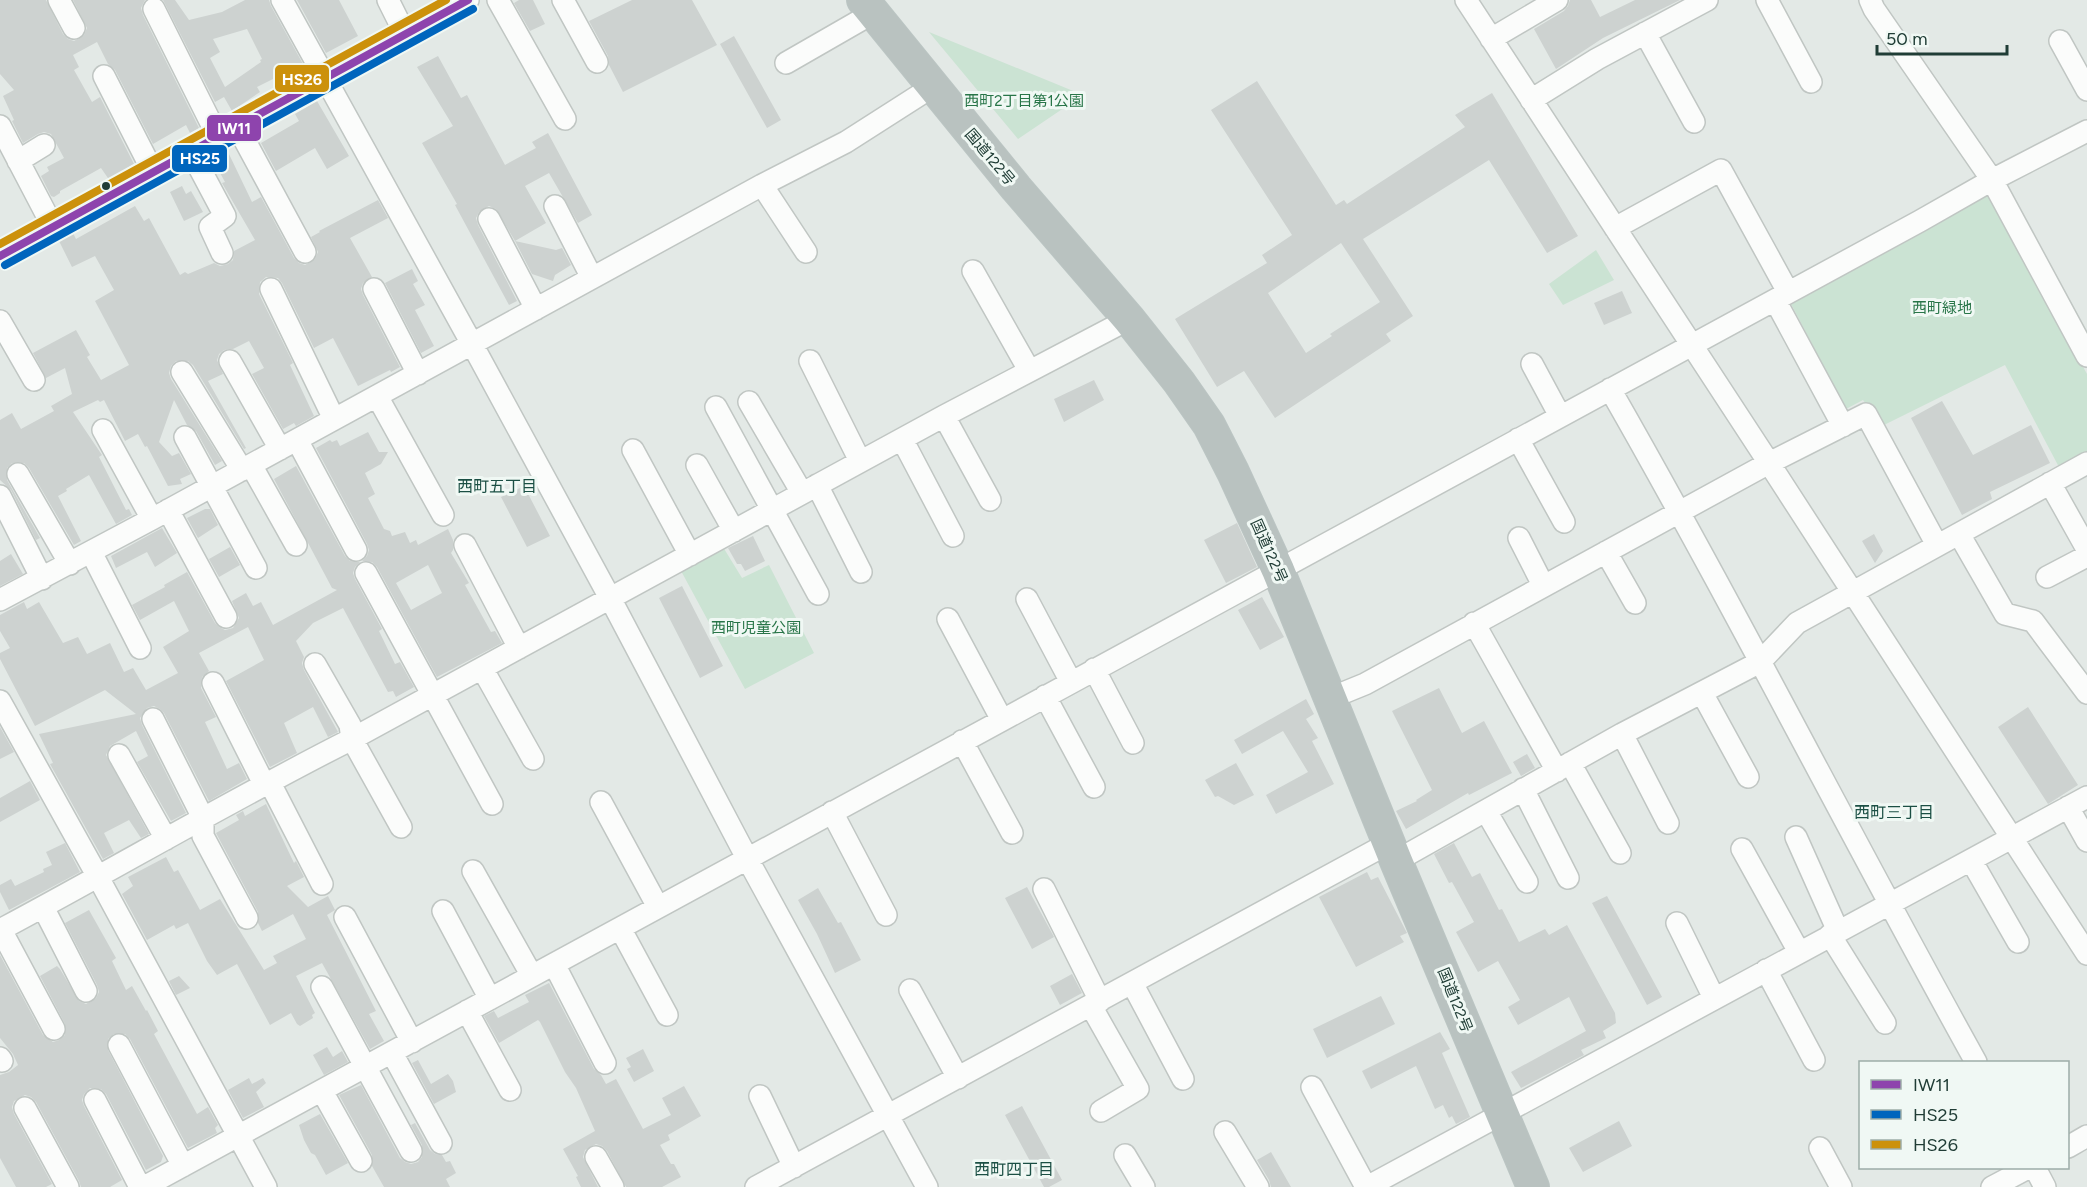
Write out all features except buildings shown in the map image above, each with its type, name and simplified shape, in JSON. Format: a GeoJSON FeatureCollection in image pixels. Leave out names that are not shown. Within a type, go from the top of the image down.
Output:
{"type":"FeatureCollection","features":[{"type":"Feature","properties":{"kind":"highway","name":"国道122号"},"geometry":{"type":"LineString","coordinates":[[868,7],[932,87],[1129,319],[1179,382],[1209,425],[1278,570],[1533,1187]]}},
{"type":"Feature","properties":{"kind":"street"},"geometry":{"type":"LineString","coordinates":[[59,0],[74,28]]}},
{"type":"Feature","properties":{"kind":"street"},"geometry":{"type":"LineString","coordinates":[[282,0],[472,344],[610,598],[747,858],[927,1187]]}},
{"type":"Feature","properties":{"kind":"street"},"geometry":{"type":"LineString","coordinates":[[388,0],[405,34]]}},
{"type":"Feature","properties":{"kind":"street"},"geometry":{"type":"LineString","coordinates":[[498,0],[565,119]]}},
{"type":"Feature","properties":{"kind":"street"},"geometry":{"type":"LineString","coordinates":[[563,0],[597,62]]}},
{"type":"Feature","properties":{"kind":"street"},"geometry":{"type":"LineString","coordinates":[[1466,0],[2087,954]]}},
{"type":"Feature","properties":{"kind":"street"},"geometry":{"type":"LineString","coordinates":[[1491,39],[1557,0]]}},
{"type":"Feature","properties":{"kind":"street"},"geometry":{"type":"LineString","coordinates":[[1531,100],[1596,59],[1707,0]]}},
{"type":"Feature","properties":{"kind":"street"},"geometry":{"type":"LineString","coordinates":[[1767,0],[1810,82]]}},
{"type":"Feature","properties":{"kind":"street"},"geometry":{"type":"LineString","coordinates":[[1870,0],[1992,180],[2087,356]]}},
{"type":"Feature","properties":{"kind":"street"},"geometry":{"type":"LineString","coordinates":[[0,256],[405,34],[455,3]]}},
{"type":"Feature","properties":{"kind":"street"},"geometry":{"type":"LineString","coordinates":[[786,63],[868,7]]}},
{"type":"Feature","properties":{"kind":"street"},"geometry":{"type":"LineString","coordinates":[[154,9],[218,137]]}},
{"type":"Feature","properties":{"kind":"street"},"geometry":{"type":"LineString","coordinates":[[1645,33],[1694,122]]}},
{"type":"Feature","properties":{"kind":"street"},"geometry":{"type":"LineString","coordinates":[[2060,41],[2087,90]]}},
{"type":"Feature","properties":{"kind":"street"},"geometry":{"type":"LineString","coordinates":[[104,76],[153,172]]}},
{"type":"Feature","properties":{"kind":"street"},"geometry":{"type":"LineString","coordinates":[[0,600],[70,564],[762,185],[846,142],[932,87]]}},
{"type":"Feature","properties":{"kind":"street"},"geometry":{"type":"LineString","coordinates":[[0,126],[53,227]]}},
{"type":"Feature","properties":{"kind":"street"},"geometry":{"type":"LineString","coordinates":[[237,126],[305,252]]}},
{"type":"Feature","properties":{"kind":"street"},"geometry":{"type":"LineString","coordinates":[[95,1100],[149,1186],[1992,180],[2087,131]]}},
{"type":"Feature","properties":{"kind":"street"},"geometry":{"type":"LineString","coordinates":[[18,161],[44,145]]}},
{"type":"Feature","properties":{"kind":"street"},"geometry":{"type":"LineString","coordinates":[[191,152],[225,216],[210,227],[222,253]]}},
{"type":"Feature","properties":{"kind":"street"},"geometry":{"type":"LineString","coordinates":[[1615,228],[1721,170],[1843,426]]}},
{"type":"Feature","properties":{"kind":"street"},"geometry":{"type":"LineString","coordinates":[[762,185],[806,252]]}},
{"type":"Feature","properties":{"kind":"street"},"geometry":{"type":"LineString","coordinates":[[555,206],[592,278]]}},
{"type":"Feature","properties":{"kind":"street"},"geometry":{"type":"LineString","coordinates":[[489,219],[536,309]]}},
{"type":"Feature","properties":{"kind":"street"},"geometry":{"type":"LineString","coordinates":[[972,271],[1029,370]]}},
{"type":"Feature","properties":{"kind":"street"},"geometry":{"type":"LineString","coordinates":[[271,289],[334,419]]}},
{"type":"Feature","properties":{"kind":"street"},"geometry":{"type":"LineString","coordinates":[[374,289],[418,374]]}},
{"type":"Feature","properties":{"kind":"street"},"geometry":{"type":"LineString","coordinates":[[54,1029],[0,930],[267,782],[352,739],[1029,370],[1129,319]]}},
{"type":"Feature","properties":{"kind":"street"},"geometry":{"type":"LineString","coordinates":[[0,321],[34,380]]}},
{"type":"Feature","properties":{"kind":"street"},"geometry":{"type":"LineString","coordinates":[[230,361],[356,550]]}},
{"type":"Feature","properties":{"kind":"street"},"geometry":{"type":"LineString","coordinates":[[810,361],[861,461]]}},
{"type":"Feature","properties":{"kind":"street"},"geometry":{"type":"LineString","coordinates":[[1532,364],[1560,416]]}},
{"type":"Feature","properties":{"kind":"street"},"geometry":{"type":"LineString","coordinates":[[182,372],[247,467],[296,545]]}},
{"type":"Feature","properties":{"kind":"street"},"geometry":{"type":"LineString","coordinates":[[1611,389],[1681,512],[1888,904],[1975,1061]]}},
{"type":"Feature","properties":{"kind":"street"},"geometry":{"type":"LineString","coordinates":[[377,396],[443,515]]}},
{"type":"Feature","properties":{"kind":"street"},"geometry":{"type":"LineString","coordinates":[[749,402],[809,489],[861,572]]}},
{"type":"Feature","properties":{"kind":"street"},"geometry":{"type":"LineString","coordinates":[[716,407],[818,594]]}},
{"type":"Feature","properties":{"kind":"street"},"geometry":{"type":"LineString","coordinates":[[1330,696],[1365,684],[1769,463],[1866,414],[1938,545]]}},
{"type":"Feature","properties":{"kind":"street"},"geometry":{"type":"LineString","coordinates":[[944,416],[990,500]]}},
{"type":"Feature","properties":{"kind":"street"},"geometry":{"type":"LineString","coordinates":[[103,430],[226,617]]}},
{"type":"Feature","properties":{"kind":"street"},"geometry":{"type":"LineString","coordinates":[[185,437],[256,568]]}},
{"type":"Feature","properties":{"kind":"street"},"geometry":{"type":"LineString","coordinates":[[902,439],[953,536]]}},
{"type":"Feature","properties":{"kind":"street"},"geometry":{"type":"LineString","coordinates":[[1518,439],[1564,522]]}},
{"type":"Feature","properties":{"kind":"street"},"geometry":{"type":"LineString","coordinates":[[633,450],[690,555]]}},
{"type":"Feature","properties":{"kind":"street"},"geometry":{"type":"LineString","coordinates":[[756,1187],[1132,983],[1393,852],[1486,811],[1622,734],[1760,662],[1797,622],[2087,463]]}},
{"type":"Feature","properties":{"kind":"street"},"geometry":{"type":"LineString","coordinates":[[697,465],[734,531]]}},
{"type":"Feature","properties":{"kind":"street"},"geometry":{"type":"LineString","coordinates":[[18,474],[70,564]]}},
{"type":"Feature","properties":{"kind":"street"},"geometry":{"type":"LineString","coordinates":[[2050,483],[2087,549]]}},
{"type":"Feature","properties":{"kind":"street"},"geometry":{"type":"LineString","coordinates":[[0,496],[42,579]]}},
{"type":"Feature","properties":{"kind":"street"},"geometry":{"type":"LineString","coordinates":[[1959,534],[2005,614],[2033,621],[2087,693]]}},
{"type":"Feature","properties":{"kind":"street"},"geometry":{"type":"LineString","coordinates":[[1518,538],[1543,585]]}},
{"type":"Feature","properties":{"kind":"street"},"geometry":{"type":"LineString","coordinates":[[465,545],[519,648]]}},
{"type":"Feature","properties":{"kind":"street"},"geometry":{"type":"LineString","coordinates":[[91,552],[140,648]]}},
{"type":"Feature","properties":{"kind":"street"},"geometry":{"type":"LineString","coordinates":[[1606,552],[1635,603]]}},
{"type":"Feature","properties":{"kind":"street"},"geometry":{"type":"LineString","coordinates":[[2047,577],[2087,556]]}},
{"type":"Feature","properties":{"kind":"street"},"geometry":{"type":"LineString","coordinates":[[366,573],[492,804]]}},
{"type":"Feature","properties":{"kind":"street"},"geometry":{"type":"LineString","coordinates":[[1027,599],[1071,682]]}},
{"type":"Feature","properties":{"kind":"street"},"geometry":{"type":"LineString","coordinates":[[948,619],[1002,720]]}},
{"type":"Feature","properties":{"kind":"street"},"geometry":{"type":"LineString","coordinates":[[1474,623],[1620,853]]}},
{"type":"Feature","properties":{"kind":"street"},"geometry":{"type":"LineString","coordinates":[[315,664],[350,725],[352,739],[402,827]]}},
{"type":"Feature","properties":{"kind":"street"},"geometry":{"type":"LineString","coordinates":[[482,668],[533,759]]}},
{"type":"Feature","properties":{"kind":"street"},"geometry":{"type":"LineString","coordinates":[[1094,669],[1132,743]]}},
{"type":"Feature","properties":{"kind":"street"},"geometry":{"type":"LineString","coordinates":[[213,683],[322,884]]}},
{"type":"Feature","properties":{"kind":"street"},"geometry":{"type":"LineString","coordinates":[[1702,693],[1748,777]]}},
{"type":"Feature","properties":{"kind":"street"},"geometry":{"type":"LineString","coordinates":[[1046,696],[1094,787]]}},
{"type":"Feature","properties":{"kind":"street"},"geometry":{"type":"LineString","coordinates":[[0,701],[6,727],[98,877],[266,1187]]}},
{"type":"Feature","properties":{"kind":"street"},"geometry":{"type":"LineString","coordinates":[[153,719],[203,818],[203,836],[247,918]]}},
{"type":"Feature","properties":{"kind":"street"},"geometry":{"type":"LineString","coordinates":[[1622,734],[1668,823]]}},
{"type":"Feature","properties":{"kind":"street"},"geometry":{"type":"LineString","coordinates":[[962,741],[1012,833]]}},
{"type":"Feature","properties":{"kind":"street"},"geometry":{"type":"LineString","coordinates":[[119,755],[166,839]]}},
{"type":"Feature","properties":{"kind":"street"},"geometry":{"type":"LineString","coordinates":[[1523,789],[1568,878]]}},
{"type":"Feature","properties":{"kind":"street"},"geometry":{"type":"LineString","coordinates":[[1312,1087],[1367,1187],[2087,797]]}},
{"type":"Feature","properties":{"kind":"street"},"geometry":{"type":"LineString","coordinates":[[601,802],[658,907]]}},
{"type":"Feature","properties":{"kind":"street"},"geometry":{"type":"LineString","coordinates":[[2068,807],[2087,841]]}},
{"type":"Feature","properties":{"kind":"street"},"geometry":{"type":"LineString","coordinates":[[1486,811],[1527,882]]}},
{"type":"Feature","properties":{"kind":"street"},"geometry":{"type":"LineString","coordinates":[[832,812],[886,915]]}},
{"type":"Feature","properties":{"kind":"street"},"geometry":{"type":"LineString","coordinates":[[1796,837],[1834,933],[1885,1023]]}},
{"type":"Feature","properties":{"kind":"street"},"geometry":{"type":"LineString","coordinates":[[1742,849],[1799,952]]}},
{"type":"Feature","properties":{"kind":"street"},"geometry":{"type":"LineString","coordinates":[[1971,860],[2018,942]]}},
{"type":"Feature","properties":{"kind":"street"},"geometry":{"type":"LineString","coordinates":[[473,871],[532,976]]}},
{"type":"Feature","properties":{"kind":"street"},"geometry":{"type":"LineString","coordinates":[[1044,889],[1095,1003],[1138,1089],[1101,1111]]}},
{"type":"Feature","properties":{"kind":"street"},"geometry":{"type":"LineString","coordinates":[[43,907],[87,991]]}},
{"type":"Feature","properties":{"kind":"street"},"geometry":{"type":"LineString","coordinates":[[443,911],[490,999]]}},
{"type":"Feature","properties":{"kind":"street"},"geometry":{"type":"LineString","coordinates":[[345,917],[412,1042]]}},
{"type":"Feature","properties":{"kind":"street"},"geometry":{"type":"LineString","coordinates":[[1677,923],[1714,998]]}},
{"type":"Feature","properties":{"kind":"street"},"geometry":{"type":"LineString","coordinates":[[620,928],[667,1015]]}},
{"type":"Feature","properties":{"kind":"street"},"geometry":{"type":"LineString","coordinates":[[554,964],[605,1063]]}},
{"type":"Feature","properties":{"kind":"street"},"geometry":{"type":"LineString","coordinates":[[1766,970],[1814,1060]]}},
{"type":"Feature","properties":{"kind":"street"},"geometry":{"type":"LineString","coordinates":[[1132,983],[1183,1079]]}},
{"type":"Feature","properties":{"kind":"street"},"geometry":{"type":"LineString","coordinates":[[322,987],[411,1151]]}},
{"type":"Feature","properties":{"kind":"street"},"geometry":{"type":"LineString","coordinates":[[910,990],[958,1078]]}},
{"type":"Feature","properties":{"kind":"street"},"geometry":{"type":"LineString","coordinates":[[467,1011],[510,1090]]}},
{"type":"Feature","properties":{"kind":"street"},"geometry":{"type":"LineString","coordinates":[[119,1046],[183,1166]]}},
{"type":"Feature","properties":{"kind":"street"},"geometry":{"type":"LineString","coordinates":[[392,1053],[441,1143]]}},
{"type":"Feature","properties":{"kind":"street"},"geometry":{"type":"LineString","coordinates":[[322,1091],[361,1161]]}},
{"type":"Feature","properties":{"kind":"street"},"geometry":{"type":"LineString","coordinates":[[760,1096],[794,1167]]}},
{"type":"Feature","properties":{"kind":"street"},"geometry":{"type":"LineString","coordinates":[[25,1108],[68,1187]]}},
{"type":"Feature","properties":{"kind":"street"},"geometry":{"type":"LineString","coordinates":[[1225,1132],[1258,1187]]}},
{"type":"Feature","properties":{"kind":"street"},"geometry":{"type":"LineString","coordinates":[[2069,1146],[2087,1136]]}},
{"type":"Feature","properties":{"kind":"street"},"geometry":{"type":"LineString","coordinates":[[1820,1148],[1840,1187]]}},
{"type":"Feature","properties":{"kind":"street"},"geometry":{"type":"LineString","coordinates":[[1125,1155],[1144,1187]]}},
{"type":"Feature","properties":{"kind":"street"},"geometry":{"type":"LineString","coordinates":[[596,1157],[613,1187]]}},
{"type":"Feature","properties":{"kind":"street"},"geometry":{"type":"LineString","coordinates":[[1992,1187],[2024,1169]]}},
{"type":"Feature","properties":{"kind":"street"},"geometry":{"type":"LineString","coordinates":[[2036,1169],[2045,1187]]}},
{"type":"Feature","properties":{"kind":"green space","name":"西町2丁目第1公園"},"geometry":{"type":"Polygon","coordinates":[[[929,32],[1083,95],[1018,139],[929,32]]]}},
{"type":"Feature","properties":{"kind":"green space","name":"西町緑地"},"geometry":{"type":"Polygon","coordinates":[[[1989,194],[2087,374],[2087,453],[2060,469],[2005,365],[1882,426],[1863,400],[1846,409],[1789,300],[1989,194]]]}},
{"type":"Feature","properties":{"kind":"green space"},"geometry":{"type":"Polygon","coordinates":[[[1596,250],[1614,280],[1563,305],[1549,284],[1596,250]]]}},
{"type":"Feature","properties":{"kind":"green space","name":"西町児童公園"},"geometry":{"type":"Polygon","coordinates":[[[723,547],[742,578],[769,565],[814,653],[745,689],[680,569],[723,547]]]}},
{"type":"Feature","properties":{"kind":"transit line","name":"HS26"},"geometry":{"type":"LineString","coordinates":[[0,244],[446,0]]}},
{"type":"Feature","properties":{"kind":"transit line","name":"IW11"},"geometry":{"type":"LineString","coordinates":[[0,256],[468,0]]}},
{"type":"Feature","properties":{"kind":"transit line","name":"HS25"},"geometry":{"type":"LineString","coordinates":[[5,265],[473,9]]}},
{"type":"Feature","properties":{"kind":"district","name":"西町五丁目"},"geometry":{"type":"Point","coordinates":[497,486]}},
{"type":"Feature","properties":{"kind":"district","name":"西町三丁目"},"geometry":{"type":"Point","coordinates":[1894,812]}},
{"type":"Feature","properties":{"kind":"district","name":"西町四丁目"},"geometry":{"type":"Point","coordinates":[1014,1169]}}]}
